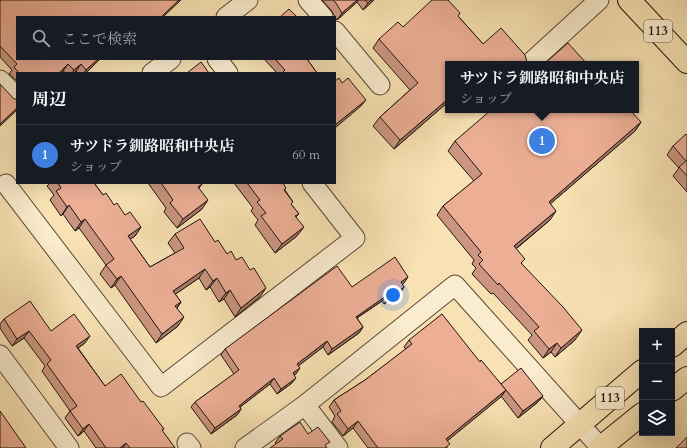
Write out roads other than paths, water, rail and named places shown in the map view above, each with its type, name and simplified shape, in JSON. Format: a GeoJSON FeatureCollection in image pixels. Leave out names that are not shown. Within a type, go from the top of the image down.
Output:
{"type":"FeatureCollection","features":[{"type":"Feature","properties":{"kind":"main road","name":"113"},"geometry":{"type":"LineString","coordinates":[[629,0],[687,62]]}},
{"type":"Feature","properties":{"kind":"main road"},"geometry":{"type":"LineString","coordinates":[[675,343],[687,333]]}},
{"type":"Feature","properties":{"kind":"main road","name":"113"},"geometry":{"type":"LineString","coordinates":[[552,448],[639,374]]}},
{"type":"Feature","properties":{"kind":"main road"},"geometry":{"type":"LineString","coordinates":[[675,388],[687,378]]}},
{"type":"Feature","properties":{"kind":"main road","name":"113"},"geometry":{"type":"LineString","coordinates":[[601,448],[639,416]]}},
{"type":"Feature","properties":{"kind":"street"},"geometry":{"type":"LineString","coordinates":[[227,16],[248,0]]}},
{"type":"Feature","properties":{"kind":"street"},"geometry":{"type":"LineString","coordinates":[[308,0],[322,16]]}},
{"type":"Feature","properties":{"kind":"street"},"geometry":{"type":"LineString","coordinates":[[532,61],[599,0]]}},
{"type":"Feature","properties":{"kind":"street"},"geometry":{"type":"LineString","coordinates":[[336,32],[380,85]]}},
{"type":"Feature","properties":{"kind":"street"},"geometry":{"type":"LineString","coordinates":[[153,72],[170,60]]}},
{"type":"Feature","properties":{"kind":"street"},"geometry":{"type":"LineString","coordinates":[[218,60],[227,72]]}},
{"type":"Feature","properties":{"kind":"street"},"geometry":{"type":"LineString","coordinates":[[0,80],[16,96]]}},
{"type":"Feature","properties":{"kind":"street"},"geometry":{"type":"LineString","coordinates":[[8,182],[161,387],[355,238],[313,184]]}},
{"type":"Feature","properties":{"kind":"street"},"geometry":{"type":"LineString","coordinates":[[245,448],[305,405],[455,285],[601,448]]}},
{"type":"Feature","properties":{"kind":"street"},"geometry":{"type":"LineString","coordinates":[[0,355],[69,448]]}},
{"type":"Feature","properties":{"kind":"street"},"geometry":{"type":"LineString","coordinates":[[305,405],[338,448]]}},
{"type":"Feature","properties":{"kind":"place","name":"サツドラ釧路昭和中央店"},"geometry":{"type":"Point","coordinates":[542,141]}}]}
